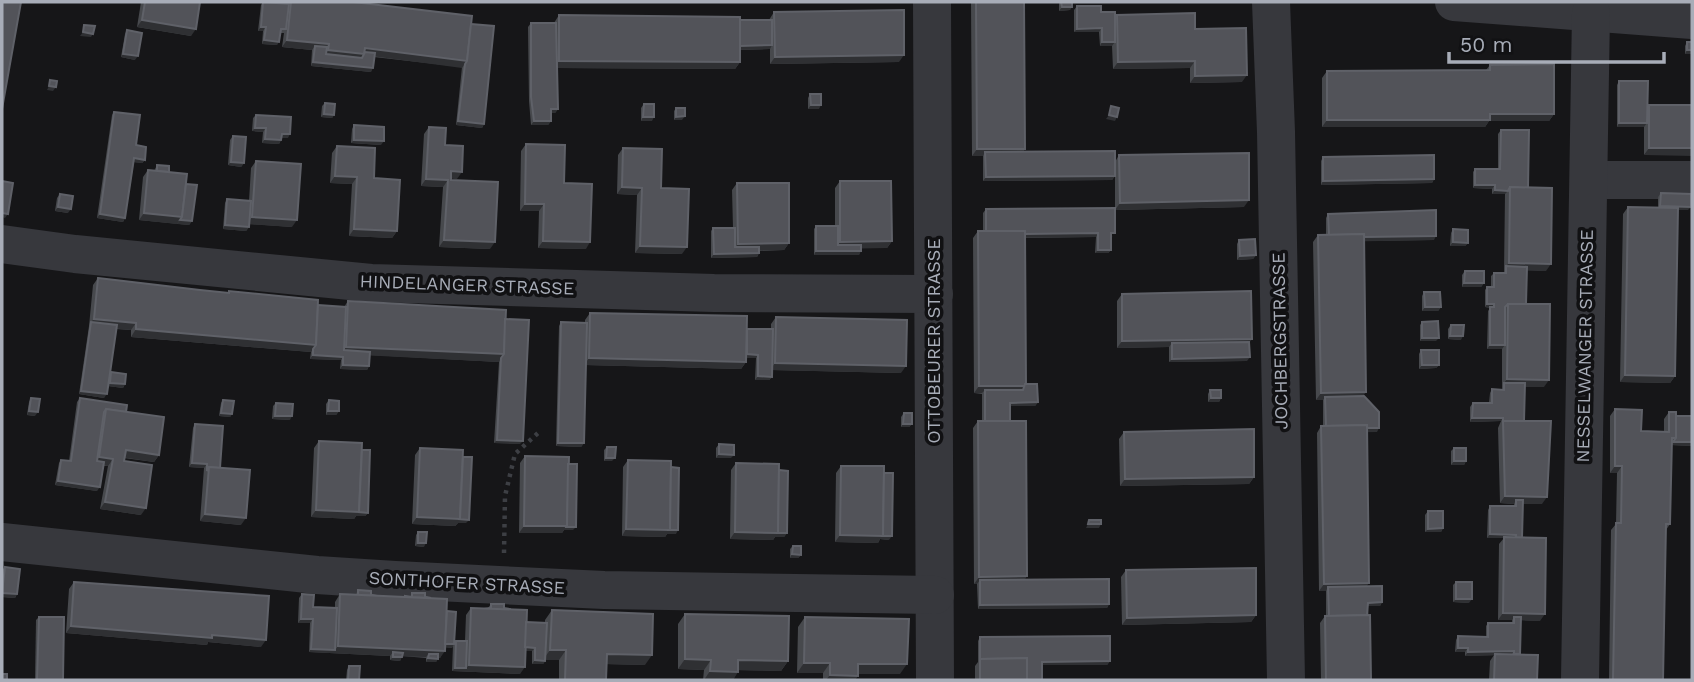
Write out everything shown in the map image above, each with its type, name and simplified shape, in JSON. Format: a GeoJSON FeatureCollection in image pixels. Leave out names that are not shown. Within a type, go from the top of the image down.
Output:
{"type":"FeatureCollection","features":[{"type":"Feature","properties":{"kind":"street","name":"OTTOBEURER STRASSE"},"geometry":{"type":"LineString","coordinates":[[932,2],[935,680]]}},
{"type":"Feature","properties":{"kind":"street","name":"JOCHBERGSTRASSE"},"geometry":{"type":"LineString","coordinates":[[1271,2],[1276,132],[1286,680]]}},
{"type":"Feature","properties":{"kind":"street"},"geometry":{"type":"LineString","coordinates":[[1454,2],[1692,20]]}},
{"type":"Feature","properties":{"kind":"street","name":"NESSELWANGER STRASSE"},"geometry":{"type":"LineString","coordinates":[[1580,680],[1591,13]]}},
{"type":"Feature","properties":{"kind":"street"},"geometry":{"type":"LineString","coordinates":[[1589,180],[1692,180]]}},
{"type":"Feature","properties":{"kind":"street","name":"HINDELANGER STRASSE"},"geometry":{"type":"LineString","coordinates":[[2,244],[75,254],[371,282],[714,293],[934,294]]}},
{"type":"Feature","properties":{"kind":"street","name":"SONTHOFER STRASSE"},"geometry":{"type":"LineString","coordinates":[[2,542],[317,575],[502,586],[935,595]]}},
{"type":"Feature","properties":{"kind":"path"},"geometry":{"type":"LineString","coordinates":[[502,586],[505,496],[515,454],[538,433]]}},
{"type":"Feature","properties":{"kind":"building"},"geometry":{"type":"Polygon","coordinates":[[[2,2],[21,2],[2,109],[2,2]]]}},
{"type":"Feature","properties":{"kind":"building"},"geometry":{"type":"Polygon","coordinates":[[[145,2],[200,2],[196,29],[142,20],[145,2]]]}},
{"type":"Feature","properties":{"kind":"building"},"geometry":{"type":"Polygon","coordinates":[[[263,2],[289,4],[286,29],[281,29],[279,42],[264,40],[266,27],[261,27],[263,2]]]}},
{"type":"Feature","properties":{"kind":"building"},"geometry":{"type":"Polygon","coordinates":[[[291,2],[353,2],[472,16],[467,61],[365,48],[364,54],[328,50],[329,44],[287,40],[291,2]]]}},
{"type":"Feature","properties":{"kind":"building"},"geometry":{"type":"Polygon","coordinates":[[[976,2],[1024,2],[1025,149],[977,149],[976,2]]]}},
{"type":"Feature","properties":{"kind":"building"},"geometry":{"type":"Polygon","coordinates":[[[1061,2],[1072,2],[1072,7],[1062,7],[1061,2]]]}},
{"type":"Feature","properties":{"kind":"building"},"geometry":{"type":"Polygon","coordinates":[[[1077,6],[1101,6],[1101,12],[1115,12],[1115,42],[1102,42],[1102,28],[1077,29],[1077,6]]]}},
{"type":"Feature","properties":{"kind":"building"},"geometry":{"type":"Polygon","coordinates":[[[904,10],[904,55],[775,57],[774,12],[904,10]]]}},
{"type":"Feature","properties":{"kind":"building"},"geometry":{"type":"Polygon","coordinates":[[[1195,13],[1195,29],[1246,28],[1247,75],[1195,76],[1195,61],[1118,62],[1117,15],[1195,13]]]}},
{"type":"Feature","properties":{"kind":"building"},"geometry":{"type":"Polygon","coordinates":[[[559,15],[740,17],[740,62],[559,61],[559,15]]]}},
{"type":"Feature","properties":{"kind":"building"},"geometry":{"type":"Polygon","coordinates":[[[740,20],[772,20],[772,45],[740,46],[740,20]]]}},
{"type":"Feature","properties":{"kind":"building"},"geometry":{"type":"Polygon","coordinates":[[[531,23],[556,23],[558,109],[551,109],[551,121],[534,121],[531,97],[531,23]]]}},
{"type":"Feature","properties":{"kind":"building"},"geometry":{"type":"Polygon","coordinates":[[[471,24],[494,26],[484,124],[458,121],[471,24]]]}},
{"type":"Feature","properties":{"kind":"building"},"geometry":{"type":"Polygon","coordinates":[[[84,25],[95,26],[93,34],[83,32],[84,25]]]}},
{"type":"Feature","properties":{"kind":"building"},"geometry":{"type":"Polygon","coordinates":[[[127,30],[142,33],[138,56],[123,54],[127,30]]]}},
{"type":"Feature","properties":{"kind":"building"},"geometry":{"type":"Polygon","coordinates":[[[1687,42],[1692,42],[1692,50],[1687,50],[1687,42]]]}},
{"type":"Feature","properties":{"kind":"building"},"geometry":{"type":"Polygon","coordinates":[[[315,46],[327,47],[326,54],[362,58],[365,52],[375,53],[373,68],[313,62],[315,46]]]}},
{"type":"Feature","properties":{"kind":"building"},"geometry":{"type":"Polygon","coordinates":[[[1554,64],[1554,114],[1490,114],[1490,120],[1327,120],[1327,71],[1490,70],[1490,65],[1554,64]]]}},
{"type":"Feature","properties":{"kind":"building"},"geometry":{"type":"Polygon","coordinates":[[[50,80],[57,81],[56,87],[49,86],[50,80]]]}},
{"type":"Feature","properties":{"kind":"building"},"geometry":{"type":"Polygon","coordinates":[[[1619,81],[1648,81],[1647,123],[1619,123],[1619,81]]]}},
{"type":"Feature","properties":{"kind":"building"},"geometry":{"type":"Polygon","coordinates":[[[810,94],[821,94],[821,105],[811,105],[810,94]]]}},
{"type":"Feature","properties":{"kind":"building"},"geometry":{"type":"Polygon","coordinates":[[[325,103],[335,104],[334,115],[324,114],[325,103]]]}},
{"type":"Feature","properties":{"kind":"building"},"geometry":{"type":"Polygon","coordinates":[[[644,104],[654,104],[654,117],[643,117],[644,104]]]}},
{"type":"Feature","properties":{"kind":"building"},"geometry":{"type":"Polygon","coordinates":[[[1649,105],[1692,105],[1692,148],[1649,148],[1649,105]]]}},
{"type":"Feature","properties":{"kind":"building"},"geometry":{"type":"Polygon","coordinates":[[[1111,106],[1119,108],[1117,117],[1109,115],[1111,106]]]}},
{"type":"Feature","properties":{"kind":"building"},"geometry":{"type":"Polygon","coordinates":[[[676,108],[685,108],[685,116],[676,117],[676,108]]]}},
{"type":"Feature","properties":{"kind":"building"},"geometry":{"type":"Polygon","coordinates":[[[114,112],[140,115],[136,145],[146,147],[145,160],[134,158],[125,218],[100,214],[114,112]]]}},
{"type":"Feature","properties":{"kind":"building"},"geometry":{"type":"Polygon","coordinates":[[[256,115],[291,117],[290,134],[282,134],[281,140],[265,139],[266,128],[255,128],[256,115]]]}},
{"type":"Feature","properties":{"kind":"building"},"geometry":{"type":"Polygon","coordinates":[[[354,125],[384,127],[384,141],[354,140],[354,125]]]}},
{"type":"Feature","properties":{"kind":"building"},"geometry":{"type":"Polygon","coordinates":[[[429,127],[446,128],[445,145],[463,146],[462,172],[451,171],[451,180],[498,182],[495,242],[444,240],[448,180],[426,179],[429,127]]]}},
{"type":"Feature","properties":{"kind":"building"},"geometry":{"type":"Polygon","coordinates":[[[1501,130],[1529,130],[1528,188],[1510,187],[1508,191],[1495,190],[1495,185],[1475,185],[1475,169],[1500,169],[1501,130]]]}},
{"type":"Feature","properties":{"kind":"building"},"geometry":{"type":"Polygon","coordinates":[[[233,136],[246,137],[244,163],[231,162],[233,136]]]}},
{"type":"Feature","properties":{"kind":"building"},"geometry":{"type":"Polygon","coordinates":[[[526,144],[565,145],[564,183],[592,184],[590,242],[543,241],[544,204],[525,204],[526,144]]]}},
{"type":"Feature","properties":{"kind":"building"},"geometry":{"type":"Polygon","coordinates":[[[337,146],[375,148],[374,178],[400,180],[397,231],[354,229],[357,177],[335,176],[337,146]]]}},
{"type":"Feature","properties":{"kind":"building"},"geometry":{"type":"Polygon","coordinates":[[[623,148],[662,149],[661,188],[689,189],[687,247],[640,246],[642,188],[622,187],[623,148]]]}},
{"type":"Feature","properties":{"kind":"building"},"geometry":{"type":"Polygon","coordinates":[[[1115,151],[1115,176],[986,177],[985,152],[1115,151]]]}},
{"type":"Feature","properties":{"kind":"building"},"geometry":{"type":"Polygon","coordinates":[[[1249,153],[1249,200],[1120,203],[1119,155],[1249,153]]]}},
{"type":"Feature","properties":{"kind":"building"},"geometry":{"type":"Polygon","coordinates":[[[1434,155],[1434,179],[1323,181],[1323,157],[1434,155]]]}},
{"type":"Feature","properties":{"kind":"building"},"geometry":{"type":"Polygon","coordinates":[[[256,161],[301,164],[297,220],[252,217],[256,161]]]}},
{"type":"Feature","properties":{"kind":"building"},"geometry":{"type":"Polygon","coordinates":[[[157,165],[169,166],[169,172],[157,171],[157,165]]]}},
{"type":"Feature","properties":{"kind":"building"},"geometry":{"type":"Polygon","coordinates":[[[148,170],[187,174],[182,217],[144,213],[148,170]]]}},
{"type":"Feature","properties":{"kind":"building"},"geometry":{"type":"Polygon","coordinates":[[[2,181],[13,183],[8,214],[2,213],[2,181]]]}},
{"type":"Feature","properties":{"kind":"building"},"geometry":{"type":"Polygon","coordinates":[[[840,181],[891,181],[892,241],[840,242],[840,181]]]}},
{"type":"Feature","properties":{"kind":"building"},"geometry":{"type":"Polygon","coordinates":[[[737,183],[789,183],[789,243],[738,244],[737,183]]]}},
{"type":"Feature","properties":{"kind":"building"},"geometry":{"type":"Polygon","coordinates":[[[186,184],[197,185],[192,221],[180,220],[186,184]]]}},
{"type":"Feature","properties":{"kind":"building"},"geometry":{"type":"Polygon","coordinates":[[[1510,187],[1552,188],[1551,264],[1509,263],[1510,187]]]}},
{"type":"Feature","properties":{"kind":"building"},"geometry":{"type":"Polygon","coordinates":[[[1661,193],[1691,194],[1691,207],[1660,206],[1661,193]]]}},
{"type":"Feature","properties":{"kind":"building"},"geometry":{"type":"Polygon","coordinates":[[[60,194],[73,196],[71,209],[58,207],[60,194]]]}},
{"type":"Feature","properties":{"kind":"building"},"geometry":{"type":"Polygon","coordinates":[[[227,199],[251,201],[249,227],[225,225],[227,199]]]}},
{"type":"Feature","properties":{"kind":"building"},"geometry":{"type":"Polygon","coordinates":[[[1628,207],[1678,208],[1675,376],[1625,375],[1628,207]]]}},
{"type":"Feature","properties":{"kind":"building"},"geometry":{"type":"Polygon","coordinates":[[[1115,208],[1115,233],[1111,233],[1111,250],[1098,250],[1098,233],[1025,234],[1025,231],[986,231],[986,209],[1115,208]]]}},
{"type":"Feature","properties":{"kind":"building"},"geometry":{"type":"Polygon","coordinates":[[[1436,210],[1436,236],[1329,235],[1328,214],[1436,210]]]}},
{"type":"Feature","properties":{"kind":"building"},"geometry":{"type":"Polygon","coordinates":[[[816,226],[838,226],[838,245],[861,245],[861,251],[816,251],[816,226]]]}},
{"type":"Feature","properties":{"kind":"building"},"geometry":{"type":"Polygon","coordinates":[[[713,228],[735,228],[735,247],[759,247],[759,253],[714,254],[713,228]]]}},
{"type":"Feature","properties":{"kind":"building"},"geometry":{"type":"Polygon","coordinates":[[[1453,229],[1468,230],[1468,243],[1453,242],[1453,229]]]}},
{"type":"Feature","properties":{"kind":"building"},"geometry":{"type":"Polygon","coordinates":[[[978,231],[1025,231],[1026,386],[979,386],[978,231]]]}},
{"type":"Feature","properties":{"kind":"building"},"geometry":{"type":"Polygon","coordinates":[[[1364,234],[1366,392],[1321,393],[1318,235],[1364,234]]]}},
{"type":"Feature","properties":{"kind":"building"},"geometry":{"type":"Polygon","coordinates":[[[1255,239],[1256,255],[1240,256],[1239,240],[1255,239]]]}},
{"type":"Feature","properties":{"kind":"building"},"geometry":{"type":"Polygon","coordinates":[[[1506,266],[1527,267],[1526,304],[1508,304],[1505,307],[1505,345],[1490,345],[1490,307],[1494,307],[1494,304],[1487,304],[1487,287],[1494,287],[1494,273],[1506,273],[1506,266]]]}},
{"type":"Feature","properties":{"kind":"building"},"geometry":{"type":"Polygon","coordinates":[[[1465,271],[1484,271],[1484,283],[1464,283],[1465,271]]]}},
{"type":"Feature","properties":{"kind":"building"},"geometry":{"type":"Polygon","coordinates":[[[98,278],[318,300],[316,345],[136,329],[136,323],[94,319],[98,278]]]}},
{"type":"Feature","properties":{"kind":"building"},"geometry":{"type":"Polygon","coordinates":[[[1251,291],[1252,339],[1122,341],[1122,294],[1251,291]]]}},
{"type":"Feature","properties":{"kind":"building"},"geometry":{"type":"Polygon","coordinates":[[[1424,292],[1440,292],[1441,307],[1425,307],[1424,292]]]}},
{"type":"Feature","properties":{"kind":"building"},"geometry":{"type":"Polygon","coordinates":[[[348,301],[506,310],[504,354],[346,347],[348,301]]]}},
{"type":"Feature","properties":{"kind":"building"},"geometry":{"type":"Polygon","coordinates":[[[1508,304],[1550,304],[1549,380],[1507,379],[1508,304]]]}},
{"type":"Feature","properties":{"kind":"building"},"geometry":{"type":"Polygon","coordinates":[[[318,305],[346,307],[344,350],[370,352],[369,366],[343,365],[343,357],[313,355],[318,305]]]}},
{"type":"Feature","properties":{"kind":"building"},"geometry":{"type":"Polygon","coordinates":[[[590,313],[747,316],[746,362],[589,358],[590,313]]]}},
{"type":"Feature","properties":{"kind":"building"},"geometry":{"type":"Polygon","coordinates":[[[776,317],[907,320],[906,366],[775,363],[776,317]]]}},
{"type":"Feature","properties":{"kind":"building"},"geometry":{"type":"Polygon","coordinates":[[[505,319],[529,320],[523,441],[497,440],[505,319]]]}},
{"type":"Feature","properties":{"kind":"building"},"geometry":{"type":"Polygon","coordinates":[[[1438,321],[1439,338],[1422,338],[1422,322],[1438,321]]]}},
{"type":"Feature","properties":{"kind":"building"},"geometry":{"type":"Polygon","coordinates":[[[91,322],[117,325],[107,394],[81,391],[91,322]]]}},
{"type":"Feature","properties":{"kind":"building"},"geometry":{"type":"Polygon","coordinates":[[[561,322],[587,323],[584,443],[558,443],[561,322]]]}},
{"type":"Feature","properties":{"kind":"building"},"geometry":{"type":"Polygon","coordinates":[[[1451,325],[1464,325],[1463,336],[1450,336],[1451,325]]]}},
{"type":"Feature","properties":{"kind":"building"},"geometry":{"type":"Polygon","coordinates":[[[747,329],[773,329],[772,377],[758,376],[758,355],[747,354],[747,329]]]}},
{"type":"Feature","properties":{"kind":"building"},"geometry":{"type":"Polygon","coordinates":[[[1249,342],[1250,357],[1172,359],[1172,343],[1249,342]]]}},
{"type":"Feature","properties":{"kind":"building"},"geometry":{"type":"Polygon","coordinates":[[[1421,350],[1439,350],[1439,365],[1422,365],[1421,350]]]}},
{"type":"Feature","properties":{"kind":"building"},"geometry":{"type":"Polygon","coordinates":[[[111,372],[126,374],[125,384],[110,383],[111,372]]]}},
{"type":"Feature","properties":{"kind":"building"},"geometry":{"type":"Polygon","coordinates":[[[1504,383],[1525,383],[1524,421],[1472,418],[1473,403],[1492,403],[1492,389],[1504,390],[1504,383]]]}},
{"type":"Feature","properties":{"kind":"building"},"geometry":{"type":"Polygon","coordinates":[[[1025,384],[1037,384],[1038,402],[1010,403],[1010,421],[985,421],[985,390],[1023,390],[1025,384]]]}},
{"type":"Feature","properties":{"kind":"building"},"geometry":{"type":"Polygon","coordinates":[[[1210,390],[1221,390],[1221,398],[1211,398],[1210,390]]]}},
{"type":"Feature","properties":{"kind":"building"},"geometry":{"type":"Polygon","coordinates":[[[1364,396],[1379,412],[1379,428],[1367,428],[1367,425],[1326,426],[1325,397],[1364,396]]]}},
{"type":"Feature","properties":{"kind":"building"},"geometry":{"type":"Polygon","coordinates":[[[31,398],[40,399],[38,412],[29,411],[31,398]]]}},
{"type":"Feature","properties":{"kind":"building"},"geometry":{"type":"Polygon","coordinates":[[[80,398],[127,405],[126,412],[106,409],[104,412],[97,461],[104,462],[100,487],[58,481],[61,460],[71,461],[80,398]]]}},
{"type":"Feature","properties":{"kind":"building"},"geometry":{"type":"Polygon","coordinates":[[[223,400],[234,401],[232,414],[221,413],[223,400]]]}},
{"type":"Feature","properties":{"kind":"building"},"geometry":{"type":"Polygon","coordinates":[[[329,400],[339,401],[339,411],[328,411],[329,400]]]}},
{"type":"Feature","properties":{"kind":"building"},"geometry":{"type":"Polygon","coordinates":[[[276,403],[293,404],[292,416],[275,416],[276,403]]]}},
{"type":"Feature","properties":{"kind":"building"},"geometry":{"type":"Polygon","coordinates":[[[106,409],[164,417],[159,455],[126,450],[124,461],[152,465],[146,508],[105,502],[113,459],[99,457],[106,409]]]}},
{"type":"Feature","properties":{"kind":"building"},"geometry":{"type":"Polygon","coordinates":[[[1615,409],[1642,410],[1641,431],[1669,432],[1669,412],[1676,412],[1676,438],[1672,438],[1670,524],[1666,524],[1663,680],[1613,680],[1616,523],[1621,523],[1622,466],[1615,466],[1615,409]]]}},
{"type":"Feature","properties":{"kind":"building"},"geometry":{"type":"Polygon","coordinates":[[[904,413],[912,413],[912,424],[903,424],[904,413]]]}},
{"type":"Feature","properties":{"kind":"building"},"geometry":{"type":"Polygon","coordinates":[[[1676,416],[1692,416],[1692,442],[1673,442],[1676,438],[1676,416]]]}},
{"type":"Feature","properties":{"kind":"building"},"geometry":{"type":"Polygon","coordinates":[[[978,421],[1026,421],[1027,576],[979,577],[978,421]]]}},
{"type":"Feature","properties":{"kind":"building"},"geometry":{"type":"Polygon","coordinates":[[[1503,421],[1551,421],[1547,497],[1505,496],[1503,421]]]}},
{"type":"Feature","properties":{"kind":"building"},"geometry":{"type":"Polygon","coordinates":[[[195,424],[223,426],[220,468],[209,467],[207,471],[207,464],[192,463],[195,424]]]}},
{"type":"Feature","properties":{"kind":"building"},"geometry":{"type":"Polygon","coordinates":[[[1367,425],[1369,583],[1324,584],[1321,426],[1367,425]]]}},
{"type":"Feature","properties":{"kind":"building"},"geometry":{"type":"Polygon","coordinates":[[[1254,429],[1254,477],[1125,479],[1124,432],[1254,429]]]}},
{"type":"Feature","properties":{"kind":"building"},"geometry":{"type":"Polygon","coordinates":[[[319,441],[362,443],[359,512],[316,510],[319,441]]]}},
{"type":"Feature","properties":{"kind":"building"},"geometry":{"type":"Polygon","coordinates":[[[719,444],[734,445],[734,455],[719,454],[719,444]]]}},
{"type":"Feature","properties":{"kind":"building"},"geometry":{"type":"Polygon","coordinates":[[[607,447],[616,447],[615,458],[606,458],[607,447]]]}},
{"type":"Feature","properties":{"kind":"building"},"geometry":{"type":"Polygon","coordinates":[[[420,448],[463,450],[460,519],[417,517],[420,448]]]}},
{"type":"Feature","properties":{"kind":"building"},"geometry":{"type":"Polygon","coordinates":[[[1454,448],[1466,448],[1466,461],[1454,461],[1454,448]]]}},
{"type":"Feature","properties":{"kind":"building"},"geometry":{"type":"Polygon","coordinates":[[[362,450],[370,450],[368,513],[359,512],[362,450]]]}},
{"type":"Feature","properties":{"kind":"building"},"geometry":{"type":"Polygon","coordinates":[[[525,456],[569,457],[567,526],[524,526],[525,456]]]}},
{"type":"Feature","properties":{"kind":"building"},"geometry":{"type":"Polygon","coordinates":[[[463,457],[472,457],[469,520],[458,519],[463,457]]]}},
{"type":"Feature","properties":{"kind":"building"},"geometry":{"type":"Polygon","coordinates":[[[628,460],[671,461],[670,530],[626,529],[628,460]]]}},
{"type":"Feature","properties":{"kind":"building"},"geometry":{"type":"Polygon","coordinates":[[[736,463],[779,464],[778,533],[735,532],[736,463]]]}},
{"type":"Feature","properties":{"kind":"building"},"geometry":{"type":"Polygon","coordinates":[[[568,464],[577,464],[576,527],[565,527],[568,464]]]}},
{"type":"Feature","properties":{"kind":"building"},"geometry":{"type":"Polygon","coordinates":[[[841,466],[884,466],[883,536],[840,535],[841,466]]]}},
{"type":"Feature","properties":{"kind":"building"},"geometry":{"type":"Polygon","coordinates":[[[209,467],[250,470],[246,518],[205,514],[209,467]]]}},
{"type":"Feature","properties":{"kind":"building"},"geometry":{"type":"Polygon","coordinates":[[[671,467],[679,468],[678,530],[670,530],[671,467]]]}},
{"type":"Feature","properties":{"kind":"building"},"geometry":{"type":"Polygon","coordinates":[[[779,470],[788,471],[787,533],[778,533],[779,470]]]}},
{"type":"Feature","properties":{"kind":"building"},"geometry":{"type":"Polygon","coordinates":[[[884,473],[893,473],[892,536],[883,536],[884,473]]]}},
{"type":"Feature","properties":{"kind":"building"},"geometry":{"type":"Polygon","coordinates":[[[1516,500],[1523,500],[1522,538],[1516,538],[1516,535],[1490,534],[1490,506],[1516,506],[1516,500]]]}},
{"type":"Feature","properties":{"kind":"building"},"geometry":{"type":"Polygon","coordinates":[[[1428,511],[1443,511],[1443,528],[1428,529],[1428,511]]]}},
{"type":"Feature","properties":{"kind":"building"},"geometry":{"type":"Polygon","coordinates":[[[1089,520],[1101,520],[1101,524],[1088,524],[1089,520]]]}},
{"type":"Feature","properties":{"kind":"building"},"geometry":{"type":"Polygon","coordinates":[[[418,532],[427,532],[426,543],[418,543],[418,532]]]}},
{"type":"Feature","properties":{"kind":"building"},"geometry":{"type":"Polygon","coordinates":[[[1504,537],[1546,538],[1545,614],[1503,613],[1504,537]]]}},
{"type":"Feature","properties":{"kind":"building"},"geometry":{"type":"Polygon","coordinates":[[[793,546],[801,546],[801,555],[792,554],[793,546]]]}},
{"type":"Feature","properties":{"kind":"building"},"geometry":{"type":"Polygon","coordinates":[[[5,567],[20,569],[17,594],[2,593],[5,567]]]}},
{"type":"Feature","properties":{"kind":"building"},"geometry":{"type":"Polygon","coordinates":[[[1256,568],[1256,615],[1127,618],[1126,570],[1256,568]]]}},
{"type":"Feature","properties":{"kind":"building"},"geometry":{"type":"Polygon","coordinates":[[[1109,579],[1109,604],[980,605],[980,580],[1109,579]]]}},
{"type":"Feature","properties":{"kind":"building"},"geometry":{"type":"Polygon","coordinates":[[[74,582],[269,596],[266,640],[71,626],[74,582]]]}},
{"type":"Feature","properties":{"kind":"building"},"geometry":{"type":"Polygon","coordinates":[[[1456,582],[1472,582],[1472,599],[1456,599],[1456,582]]]}},
{"type":"Feature","properties":{"kind":"building"},"geometry":{"type":"Polygon","coordinates":[[[1382,586],[1382,602],[1368,603],[1367,615],[1329,616],[1328,587],[1382,586]]]}},
{"type":"Feature","properties":{"kind":"building"},"geometry":{"type":"Polygon","coordinates":[[[358,590],[371,591],[371,595],[377,596],[352,595],[358,595],[358,590]]]}},
{"type":"Feature","properties":{"kind":"building"},"geometry":{"type":"Polygon","coordinates":[[[412,593],[425,593],[425,597],[431,598],[405,597],[412,597],[412,593]]]}},
{"type":"Feature","properties":{"kind":"building"},"geometry":{"type":"Polygon","coordinates":[[[302,594],[314,595],[313,607],[337,608],[335,650],[311,649],[313,619],[301,619],[302,594]]]}},
{"type":"Feature","properties":{"kind":"building"},"geometry":{"type":"Polygon","coordinates":[[[340,594],[447,599],[445,651],[338,646],[340,594]]]}},
{"type":"Feature","properties":{"kind":"building"},"geometry":{"type":"Polygon","coordinates":[[[491,604],[504,604],[504,608],[510,610],[484,609],[491,608],[491,604]]]}},
{"type":"Feature","properties":{"kind":"building"},"geometry":{"type":"Polygon","coordinates":[[[471,608],[527,610],[525,667],[469,665],[471,608]]]}},
{"type":"Feature","properties":{"kind":"building"},"geometry":{"type":"Polygon","coordinates":[[[552,610],[653,614],[652,655],[607,654],[606,680],[565,680],[566,650],[550,650],[552,610]]]}},
{"type":"Feature","properties":{"kind":"building"},"geometry":{"type":"Polygon","coordinates":[[[447,611],[456,612],[454,644],[445,644],[447,611]]]}},
{"type":"Feature","properties":{"kind":"building"},"geometry":{"type":"Polygon","coordinates":[[[685,614],[789,616],[788,661],[738,660],[738,672],[710,671],[711,660],[685,659],[685,614]]]}},
{"type":"Feature","properties":{"kind":"building"},"geometry":{"type":"Polygon","coordinates":[[[1370,615],[1371,680],[1326,680],[1325,616],[1370,615]]]}},
{"type":"Feature","properties":{"kind":"building"},"geometry":{"type":"Polygon","coordinates":[[[39,617],[64,617],[63,680],[37,680],[39,617]]]}},
{"type":"Feature","properties":{"kind":"building"},"geometry":{"type":"Polygon","coordinates":[[[805,617],[909,619],[907,664],[858,664],[858,676],[830,675],[830,663],[804,663],[805,617]]]}},
{"type":"Feature","properties":{"kind":"building"},"geometry":{"type":"Polygon","coordinates":[[[1514,617],[1521,617],[1520,654],[1514,654],[1514,651],[1468,652],[1468,648],[1458,648],[1458,636],[1488,637],[1488,623],[1514,623],[1514,617]]]}},
{"type":"Feature","properties":{"kind":"building"},"geometry":{"type":"Polygon","coordinates":[[[526,622],[547,623],[545,661],[535,660],[535,648],[525,647],[526,622]]]}},
{"type":"Feature","properties":{"kind":"building"},"geometry":{"type":"Polygon","coordinates":[[[1110,636],[1110,661],[1042,662],[1042,680],[1027,680],[1027,658],[980,659],[980,637],[1110,636]]]}},
{"type":"Feature","properties":{"kind":"building"},"geometry":{"type":"Polygon","coordinates":[[[456,641],[467,641],[466,668],[455,668],[456,641]]]}},
{"type":"Feature","properties":{"kind":"building"},"geometry":{"type":"Polygon","coordinates":[[[393,652],[403,653],[402,657],[393,657],[393,652]]]}},
{"type":"Feature","properties":{"kind":"building"},"geometry":{"type":"Polygon","coordinates":[[[429,654],[438,654],[438,659],[428,658],[429,654]]]}},
{"type":"Feature","properties":{"kind":"building"},"geometry":{"type":"Polygon","coordinates":[[[1495,654],[1538,655],[1537,680],[1494,680],[1495,654]]]}},
{"type":"Feature","properties":{"kind":"building"},"geometry":{"type":"Polygon","coordinates":[[[1027,658],[1027,680],[980,680],[980,659],[1027,658]]]}},
{"type":"Feature","properties":{"kind":"building"},"geometry":{"type":"Polygon","coordinates":[[[349,666],[360,666],[359,680],[348,680],[349,666]]]}}]}
